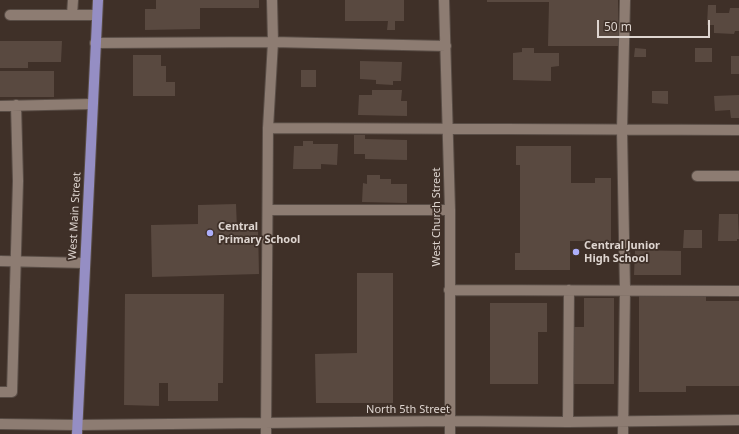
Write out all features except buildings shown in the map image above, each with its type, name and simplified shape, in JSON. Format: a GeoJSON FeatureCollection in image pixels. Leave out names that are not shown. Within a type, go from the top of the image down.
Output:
{"type":"FeatureCollection","features":[{"type":"Feature","properties":{"kind":"main road","name":"West Main Street"},"geometry":{"type":"LineString","coordinates":[[77,430],[98,0]]}},
{"type":"Feature","properties":{"kind":"street"},"geometry":{"type":"LineString","coordinates":[[72,15],[73,0]]}},
{"type":"Feature","properties":{"kind":"street"},"geometry":{"type":"LineString","coordinates":[[266,434],[268,128],[273,42],[272,0]]}},
{"type":"Feature","properties":{"kind":"street","name":"West Church Street"},"geometry":{"type":"LineString","coordinates":[[444,0],[450,210],[450,434]]}},
{"type":"Feature","properties":{"kind":"street"},"geometry":{"type":"LineString","coordinates":[[623,434],[625,290],[622,130],[625,0]]}},
{"type":"Feature","properties":{"kind":"street"},"geometry":{"type":"LineString","coordinates":[[10,15],[97,15]]}},
{"type":"Feature","properties":{"kind":"street"},"geometry":{"type":"LineString","coordinates":[[95,43],[273,42],[446,46]]}},
{"type":"Feature","properties":{"kind":"street"},"geometry":{"type":"LineString","coordinates":[[0,106],[92,104]]}},
{"type":"Feature","properties":{"kind":"street"},"geometry":{"type":"LineString","coordinates":[[0,392],[12,392],[18,181],[16,106]]}},
{"type":"Feature","properties":{"kind":"street"},"geometry":{"type":"LineString","coordinates":[[268,128],[448,130],[739,130]]}},
{"type":"Feature","properties":{"kind":"street"},"geometry":{"type":"LineString","coordinates":[[697,176],[739,176]]}},
{"type":"Feature","properties":{"kind":"street"},"geometry":{"type":"LineString","coordinates":[[268,210],[450,210]]}},
{"type":"Feature","properties":{"kind":"street"},"geometry":{"type":"LineString","coordinates":[[0,261],[85,263]]}},
{"type":"Feature","properties":{"kind":"street"},"geometry":{"type":"LineString","coordinates":[[449,290],[739,291]]}},
{"type":"Feature","properties":{"kind":"street"},"geometry":{"type":"LineString","coordinates":[[568,422],[569,290]]}},
{"type":"Feature","properties":{"kind":"street","name":"North 5th Street"},"geometry":{"type":"LineString","coordinates":[[0,424],[77,430],[266,423],[739,420]]}},
{"type":"Feature","properties":{"kind":"place","name":"Central Primary School"},"geometry":{"type":"Point","coordinates":[210,233]}},
{"type":"Feature","properties":{"kind":"place","name":"Central Junior High School"},"geometry":{"type":"Point","coordinates":[576,252]}}]}
